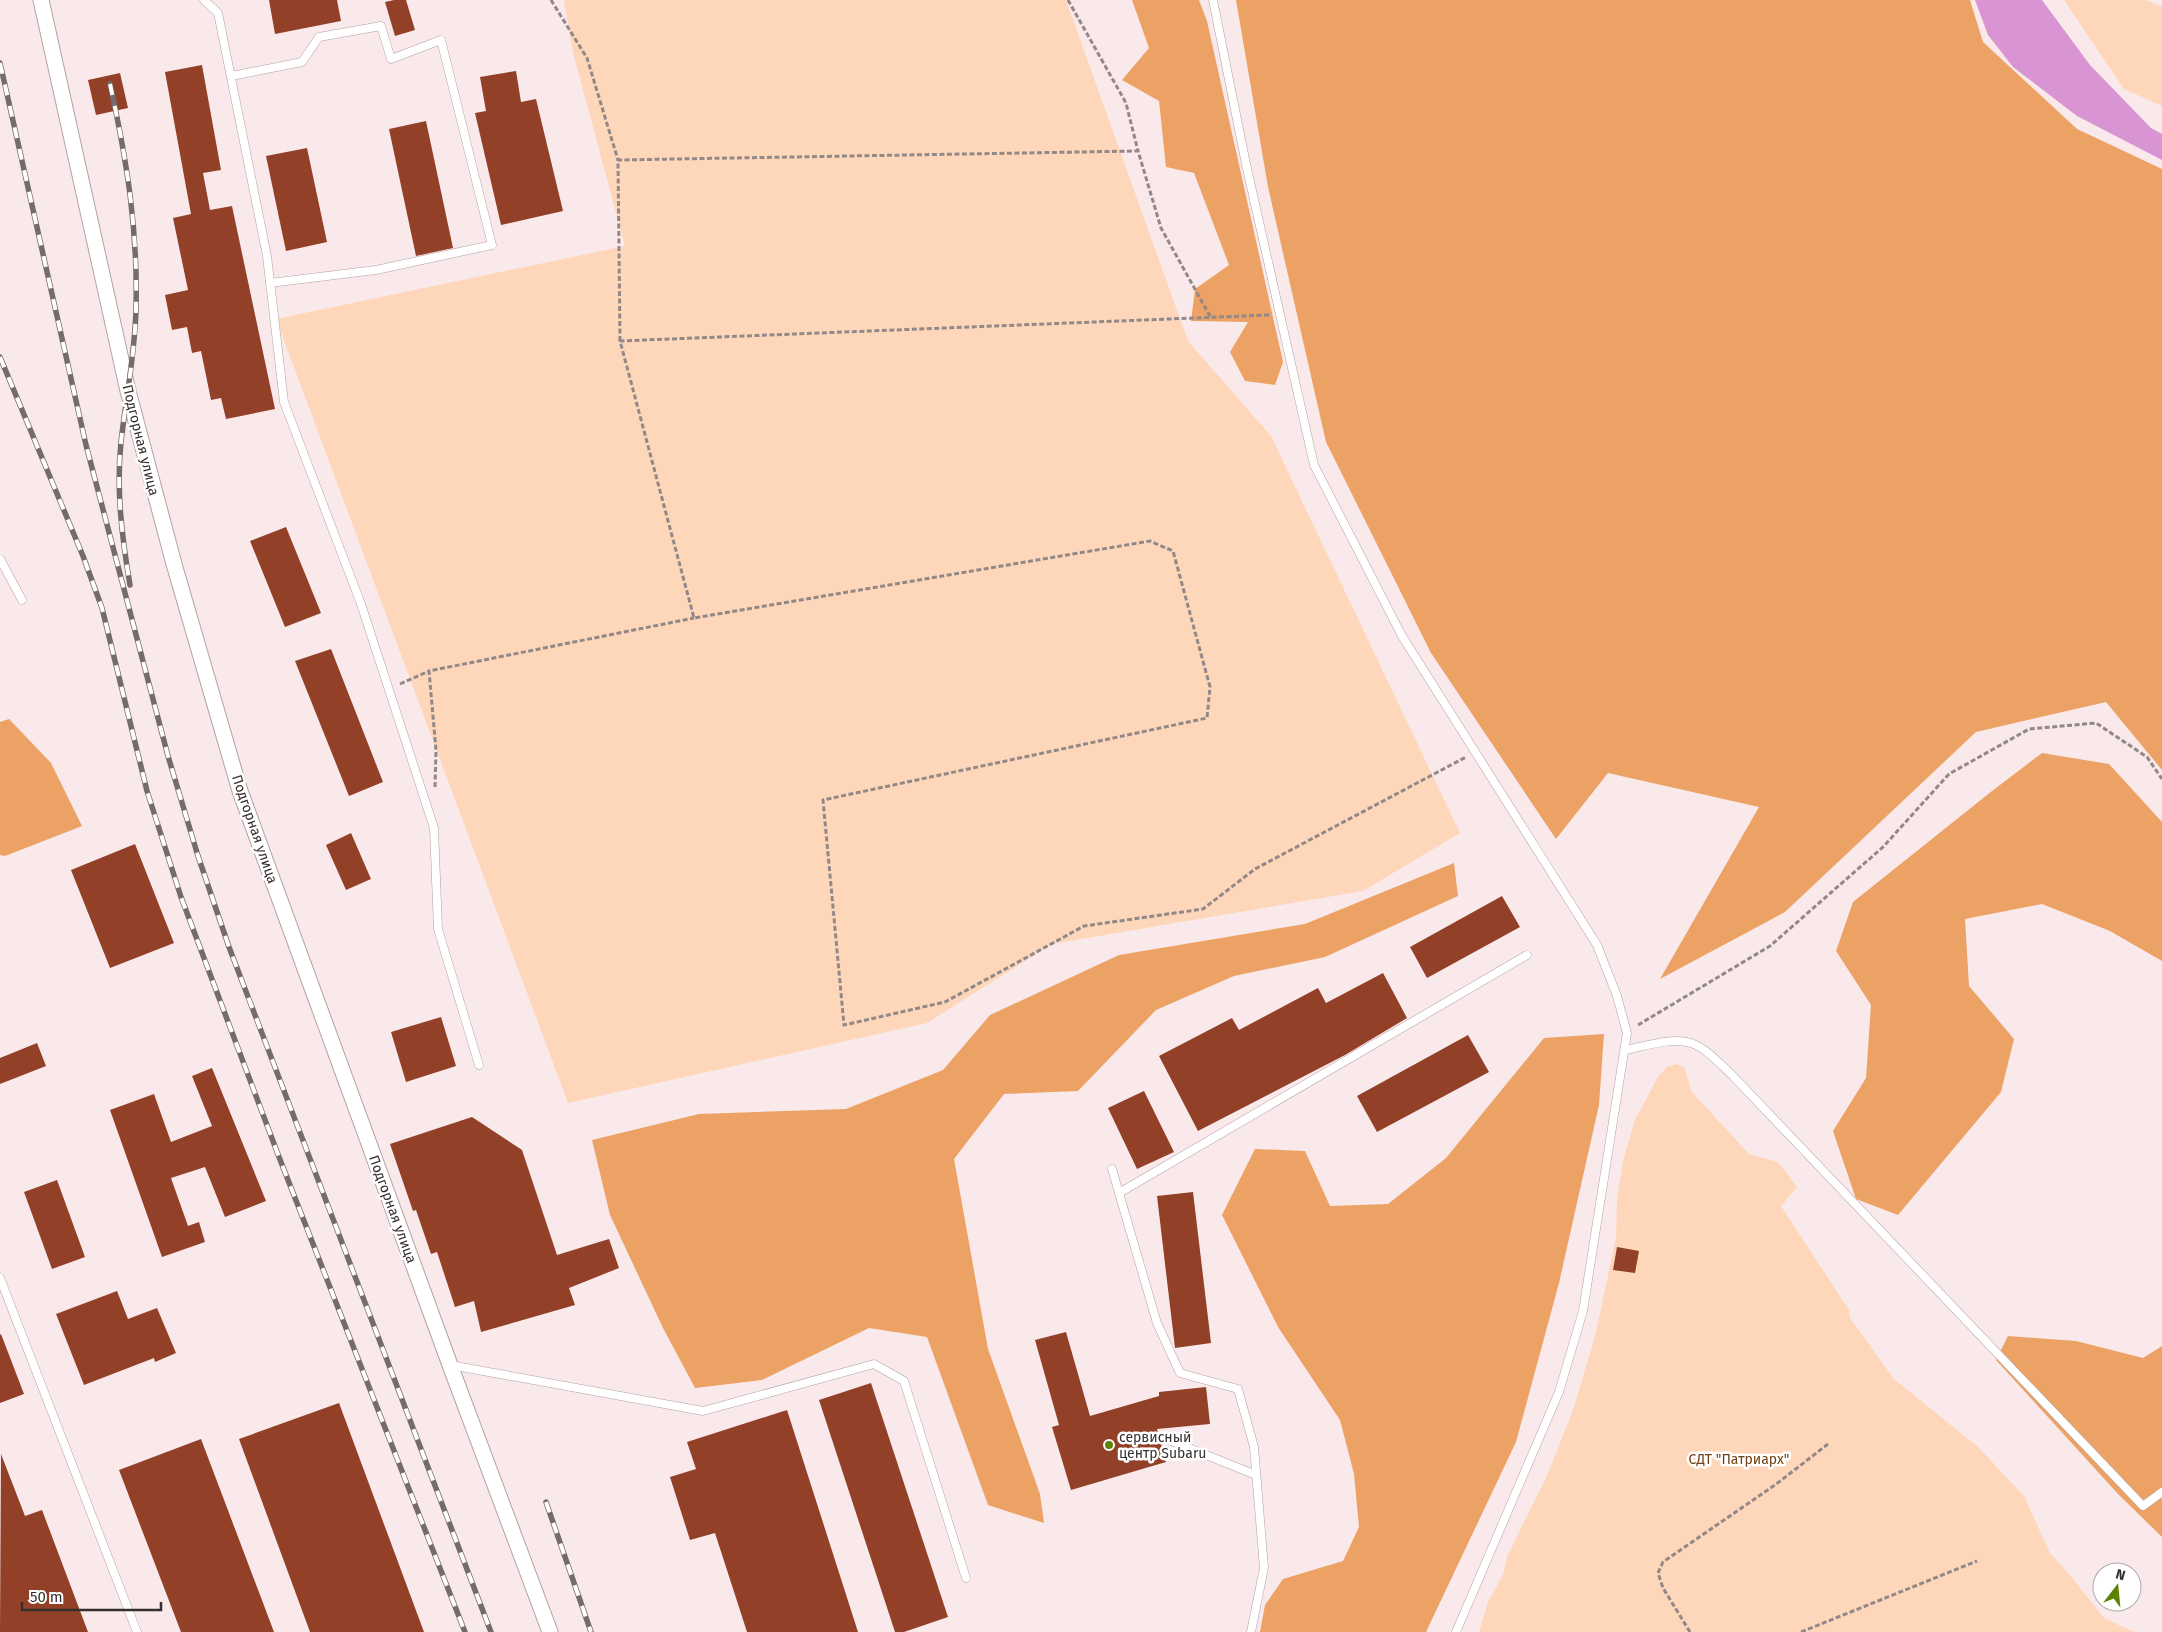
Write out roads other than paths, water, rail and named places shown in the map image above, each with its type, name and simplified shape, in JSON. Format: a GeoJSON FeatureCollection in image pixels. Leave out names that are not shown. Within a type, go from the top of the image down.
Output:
{"type":"FeatureCollection","features":[{"type":"Feature","properties":{"kind":"street","name":"Подгорная улица"},"geometry":{"type":"LineString","coordinates":[[41,0],[128,391],[174,564],[240,791],[550,1632]]}},
{"type":"Feature","properties":{"kind":"lane"},"geometry":{"type":"LineString","coordinates":[[204,0],[218,13],[267,256],[284,402],[361,604],[434,828],[438,929],[479,1065]]}},
{"type":"Feature","properties":{"kind":"lane"},"geometry":{"type":"LineString","coordinates":[[1214,0],[1246,164],[1282,315],[1314,464],[1402,636],[1597,945],[1617,996],[1627,1032],[1626,1050],[1613,1119],[1583,1311],[1574,1344],[1559,1392],[1456,1632]]}},
{"type":"Feature","properties":{"kind":"lane"},"geometry":{"type":"LineString","coordinates":[[231,76],[302,62],[319,37],[381,26],[391,59],[441,40],[492,245],[376,270],[270,283]]}},
{"type":"Feature","properties":{"kind":"lane"},"geometry":{"type":"LineString","coordinates":[[0,559],[22,600]]}},
{"type":"Feature","properties":{"kind":"lane"},"geometry":{"type":"LineString","coordinates":[[1120,1193],[1527,955]]}},
{"type":"Feature","properties":{"kind":"lane"},"geometry":{"type":"LineString","coordinates":[[1626,1050],[1676,1041],[1692,1043],[1711,1056],[1731,1074],[2143,1506],[2162,1492]]}},
{"type":"Feature","properties":{"kind":"lane"},"geometry":{"type":"LineString","coordinates":[[1112,1169],[1157,1323],[1180,1373],[1238,1390],[1254,1447],[1264,1568],[1251,1632]]}},
{"type":"Feature","properties":{"kind":"lane"},"geometry":{"type":"LineString","coordinates":[[0,1278],[137,1632]]}},
{"type":"Feature","properties":{"kind":"lane"},"geometry":{"type":"LineString","coordinates":[[450,1365],[703,1411],[874,1364],[904,1380],[966,1578]]}},
{"type":"Feature","properties":{"kind":"lane"},"geometry":{"type":"LineString","coordinates":[[1168,1440],[1256,1475]]}},
{"type":"Feature","properties":{"kind":"railway"},"geometry":{"type":"LineString","coordinates":[[0,63],[86,445],[168,756],[198,856],[229,947],[491,1632]]}},
{"type":"Feature","properties":{"kind":"railway"},"geometry":{"type":"LineString","coordinates":[[110,84],[122,141],[135,251],[135,326],[121,442],[119,478],[122,532],[130,585]]}},
{"type":"Feature","properties":{"kind":"railway"},"geometry":{"type":"LineString","coordinates":[[0,357],[83,556],[102,608],[147,791],[181,897],[279,1157],[465,1632]]}},
{"type":"Feature","properties":{"kind":"railway"},"geometry":{"type":"LineString","coordinates":[[546,1502],[591,1632]]}},
{"type":"Feature","properties":{"kind":"place","name":"сервисный центр Subaru"},"geometry":{"type":"Point","coordinates":[1109,1445]}},
{"type":"Feature","properties":{"kind":"park label","name":"СДТ \"Патриарх\""},"geometry":{"type":"Point","coordinates":[1739,1459]}}]}
